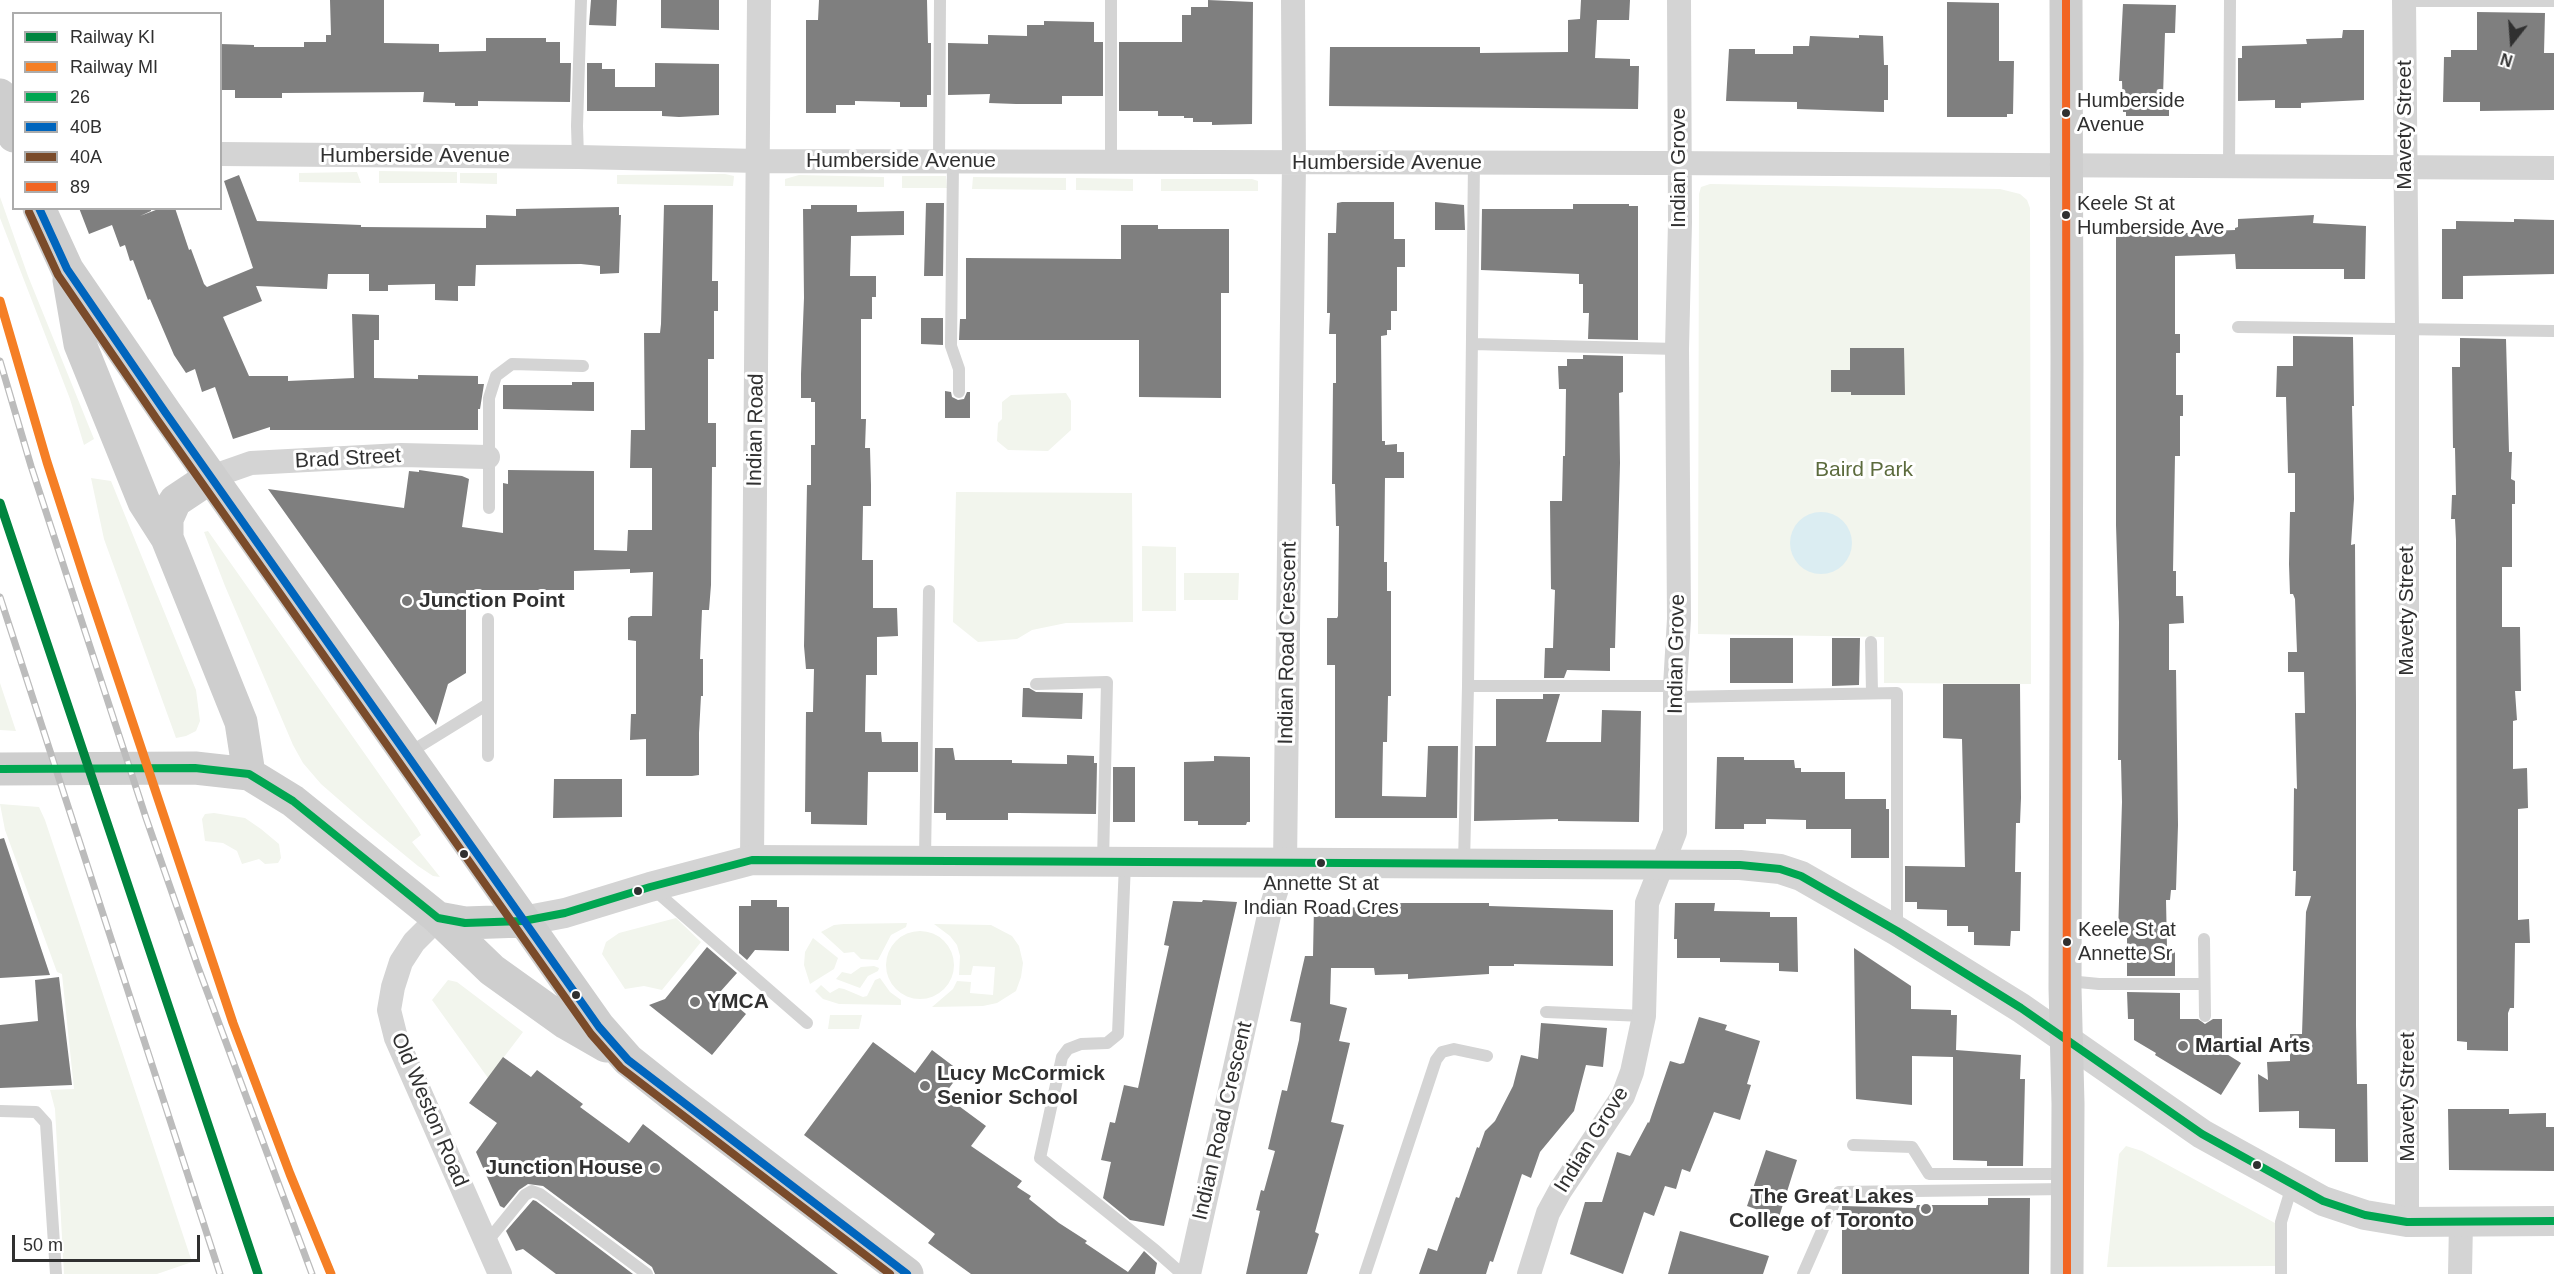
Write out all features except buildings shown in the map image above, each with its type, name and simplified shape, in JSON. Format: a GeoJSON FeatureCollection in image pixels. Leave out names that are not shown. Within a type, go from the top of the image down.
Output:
{"type":"FeatureCollection","features":[{"type":"Feature","properties":{"kind":"main road"},"geometry":{"type":"LineString","coordinates":[[2066,0],[2067,1274]]}},
{"type":"Feature","properties":{"kind":"main road"},"geometry":{"type":"LineString","coordinates":[[0,95],[12,130]]}},
{"type":"Feature","properties":{"kind":"main road"},"geometry":{"type":"LineString","coordinates":[[40,210],[67,269],[523,921],[599,1027],[628,1060]]}},
{"type":"Feature","properties":{"kind":"main road"},"geometry":{"type":"LineString","coordinates":[[67,269],[80,344],[144,502],[167,538],[241,722],[249,774]]}},
{"type":"Feature","properties":{"kind":"main road"},"geometry":{"type":"LineString","coordinates":[[167,538],[167,519],[175,501],[211,477]]}},
{"type":"Feature","properties":{"kind":"main road"},"geometry":{"type":"LineString","coordinates":[[0,770],[195,768],[249,774],[293,801],[438,918],[492,970],[566,1023],[628,1060],[892,1270]]}},
{"type":"Feature","properties":{"kind":"main road"},"geometry":{"type":"LineString","coordinates":[[438,918],[465,923],[523,921]]}},
{"type":"Feature","properties":{"kind":"street","name":"Indian Road"},"geometry":{"type":"LineString","coordinates":[[752,860],[759,0]]}},
{"type":"Feature","properties":{"kind":"street","name":"Indian Road Crescent"},"geometry":{"type":"LineString","coordinates":[[1189,1274],[1270,911],[1285,864],[1294,163],[1293,0]]}},
{"type":"Feature","properties":{"kind":"street","name":"Indian Grove"},"geometry":{"type":"LineString","coordinates":[[1529,1274],[1548,1213],[1623,1096],[1632,1072],[1644,1016],[1647,903],[1675,832],[1675,692],[1679,619],[1677,349],[1680,222],[1678,163],[1680,0]]}},
{"type":"Feature","properties":{"kind":"street","name":"Mavety Street"},"geometry":{"type":"LineString","coordinates":[[2404,1],[2407,328],[2407,1222]]}},
{"type":"Feature","properties":{"kind":"street","name":"Humberside Avenue"},"geometry":{"type":"LineString","coordinates":[[222,154],[759,161],[2554,168]]}},
{"type":"Feature","properties":{"kind":"street","name":"Brad Street"},"geometry":{"type":"LineString","coordinates":[[211,477],[251,463],[401,455],[488,457]]}},
{"type":"Feature","properties":{"kind":"street"},"geometry":{"type":"LineString","coordinates":[[523,921],[565,913],[650,887],[752,860],[1740,865],[1780,869],[1801,876],[1897,931],[2021,1008],[2202,1134],[2292,1186],[2334,1205],[2365,1215],[2407,1222],[2554,1221]]}},
{"type":"Feature","properties":{"kind":"street","name":"Old Weston Road"},"geometry":{"type":"LineString","coordinates":[[438,918],[414,942],[401,962],[389,1010],[396,1038],[500,1274]]}},
{"type":"Feature","properties":{"kind":"street"},"geometry":{"type":"LineString","coordinates":[[2460,1274],[2461,1222]]}},
{"type":"Feature","properties":{"kind":"lane"},"geometry":{"type":"LineString","coordinates":[[579,157],[577,126],[581,0]]}},
{"type":"Feature","properties":{"kind":"lane"},"geometry":{"type":"LineString","coordinates":[[940,0],[951,346],[959,369],[959,392]]}},
{"type":"Feature","properties":{"kind":"lane"},"geometry":{"type":"LineString","coordinates":[[1111,0],[1111,161]]}},
{"type":"Feature","properties":{"kind":"lane"},"geometry":{"type":"LineString","coordinates":[[2229,167],[2230,0]]}},
{"type":"Feature","properties":{"kind":"lane"},"geometry":{"type":"LineString","coordinates":[[2404,1],[2554,1]]}},
{"type":"Feature","properties":{"kind":"lane"},"geometry":{"type":"LineString","coordinates":[[1464,865],[1474,162]]}},
{"type":"Feature","properties":{"kind":"lane"},"geometry":{"type":"LineString","coordinates":[[2238,327],[2554,331]]}},
{"type":"Feature","properties":{"kind":"lane"},"geometry":{"type":"LineString","coordinates":[[1472,344],[1677,349]]}},
{"type":"Feature","properties":{"kind":"lane"},"geometry":{"type":"LineString","coordinates":[[489,508],[489,398],[496,376],[512,364],[583,366]]}},
{"type":"Feature","properties":{"kind":"lane"},"geometry":{"type":"LineString","coordinates":[[926,860],[929,591]]}},
{"type":"Feature","properties":{"kind":"lane"},"geometry":{"type":"LineString","coordinates":[[488,620],[488,756]]}},
{"type":"Feature","properties":{"kind":"lane"},"geometry":{"type":"LineString","coordinates":[[1871,642],[1872,693]]}},
{"type":"Feature","properties":{"kind":"lane"},"geometry":{"type":"LineString","coordinates":[[1036,684],[1107,682],[1118,1034],[1107,1043],[1081,1044],[1068,1049],[1062,1058],[1040,1158],[1182,1274]]}},
{"type":"Feature","properties":{"kind":"lane"},"geometry":{"type":"LineString","coordinates":[[1468,686],[1675,692],[1897,693],[1897,931]]}},
{"type":"Feature","properties":{"kind":"lane"},"geometry":{"type":"LineString","coordinates":[[406,754],[488,704]]}},
{"type":"Feature","properties":{"kind":"lane"},"geometry":{"type":"LineString","coordinates":[[650,887],[807,1023]]}},
{"type":"Feature","properties":{"kind":"lane"},"geometry":{"type":"LineString","coordinates":[[2204,939],[2205,1016]]}},
{"type":"Feature","properties":{"kind":"lane"},"geometry":{"type":"LineString","coordinates":[[2065,981],[2099,984],[2204,984]]}},
{"type":"Feature","properties":{"kind":"lane"},"geometry":{"type":"LineString","coordinates":[[1546,1012],[1644,1016]]}},
{"type":"Feature","properties":{"kind":"lane"},"geometry":{"type":"LineString","coordinates":[[1365,1274],[1436,1060],[1442,1052],[1454,1049],[1487,1056]]}},
{"type":"Feature","properties":{"kind":"lane"},"geometry":{"type":"LineString","coordinates":[[0,1111],[36,1112],[46,1123],[56,1274]]}},
{"type":"Feature","properties":{"kind":"lane"},"geometry":{"type":"LineString","coordinates":[[1853,1144],[1912,1147],[1929,1174],[2067,1182]]}},
{"type":"Feature","properties":{"kind":"lane"},"geometry":{"type":"LineString","coordinates":[[1803,1274],[1839,1192],[2067,1182]]}},
{"type":"Feature","properties":{"kind":"lane"},"geometry":{"type":"LineString","coordinates":[[2281,1274],[2281,1222],[2292,1186]]}},
{"type":"Feature","properties":{"kind":"lane"},"geometry":{"type":"LineString","coordinates":[[486,1243],[525,1195],[532,1191],[540,1194],[647,1274]]}},
{"type":"Feature","properties":{"kind":"green space"},"geometry":{"type":"Polygon","coordinates":[[[379,171],[457,172],[457,183],[379,183],[379,171]]]}},
{"type":"Feature","properties":{"kind":"green space"},"geometry":{"type":"Polygon","coordinates":[[[357,172],[361,183],[299,182],[299,173],[357,172]]]}},
{"type":"Feature","properties":{"kind":"green space"},"geometry":{"type":"Polygon","coordinates":[[[460,173],[497,173],[497,184],[460,183],[460,173]]]}},
{"type":"Feature","properties":{"kind":"green space"},"geometry":{"type":"Polygon","coordinates":[[[725,174],[734,176],[733,186],[617,184],[617,175],[725,174]]]}},
{"type":"Feature","properties":{"kind":"green space"},"geometry":{"type":"Polygon","coordinates":[[[799,175],[884,177],[884,187],[785,186],[785,179],[799,175]]]}},
{"type":"Feature","properties":{"kind":"green space"},"geometry":{"type":"Polygon","coordinates":[[[902,176],[946,176],[947,188],[902,188],[902,176]]]}},
{"type":"Feature","properties":{"kind":"green space"},"geometry":{"type":"Polygon","coordinates":[[[973,177],[1066,178],[1066,190],[972,189],[973,177]]]}},
{"type":"Feature","properties":{"kind":"green space"},"geometry":{"type":"Polygon","coordinates":[[[1076,178],[1133,179],[1133,191],[1076,190],[1076,178]]]}},
{"type":"Feature","properties":{"kind":"green space"},"geometry":{"type":"Polygon","coordinates":[[[1161,179],[1252,179],[1258,181],[1258,191],[1161,191],[1161,179]]]}},
{"type":"Feature","properties":{"kind":"green space","name":"Baird Park"},"geometry":{"type":"Polygon","coordinates":[[[1710,184],[2000,189],[2020,194],[2027,200],[2030,208],[2031,684],[1884,683],[1884,637],[1698,634],[1699,194],[1701,187],[1710,184]]]}},
{"type":"Feature","properties":{"kind":"green space"},"geometry":{"type":"Polygon","coordinates":[[[0,197],[28,276],[94,439],[84,445],[70,399],[0,218],[0,197]]]}},
{"type":"Feature","properties":{"kind":"green space"},"geometry":{"type":"Polygon","coordinates":[[[1066,393],[1071,401],[1071,430],[1048,451],[1008,450],[997,441],[998,423],[1002,419],[1002,402],[1011,395],[1066,393]]]}},
{"type":"Feature","properties":{"kind":"green space"},"geometry":{"type":"Polygon","coordinates":[[[91,478],[111,481],[196,690],[200,721],[196,731],[186,736],[176,738],[104,539],[91,478]]]}},
{"type":"Feature","properties":{"kind":"green space"},"geometry":{"type":"Polygon","coordinates":[[[956,492],[1132,493],[1133,622],[1066,623],[1032,630],[1017,639],[978,642],[953,622],[956,492]]]}},
{"type":"Feature","properties":{"kind":"green space"},"geometry":{"type":"Polygon","coordinates":[[[208,531],[417,828],[421,835],[412,842],[440,877],[433,876],[418,866],[368,825],[321,784],[303,763],[293,745],[225,586],[204,532],[208,531]]]}},
{"type":"Feature","properties":{"kind":"green space"},"geometry":{"type":"Polygon","coordinates":[[[1142,546],[1176,547],[1176,611],[1142,611],[1142,546]]]}},
{"type":"Feature","properties":{"kind":"green space"},"geometry":{"type":"Polygon","coordinates":[[[1184,573],[1239,573],[1238,600],[1184,600],[1184,573]]]}},
{"type":"Feature","properties":{"kind":"green space"},"geometry":{"type":"Polygon","coordinates":[[[0,683],[16,731],[0,730],[0,683]]]}},
{"type":"Feature","properties":{"kind":"green space"},"geometry":{"type":"Polygon","coordinates":[[[0,804],[39,807],[45,820],[192,1262],[157,1274],[64,1274],[55,1109],[50,1090],[74,1089],[62,974],[57,972],[5,830],[0,804]]]}},
{"type":"Feature","properties":{"kind":"green space"},"geometry":{"type":"Polygon","coordinates":[[[214,813],[245,818],[261,829],[279,844],[281,858],[278,863],[265,864],[259,859],[242,864],[237,851],[223,843],[205,841],[202,819],[205,814],[214,813]]]}},
{"type":"Feature","properties":{"kind":"green space"},"geometry":{"type":"Polygon","coordinates":[[[676,918],[701,942],[662,990],[644,986],[625,989],[602,954],[606,942],[619,933],[676,918]]]}},
{"type":"Feature","properties":{"kind":"green space"},"geometry":{"type":"Polygon","coordinates":[[[907,923],[906,927],[891,935],[878,960],[861,959],[854,952],[844,953],[821,932],[834,925],[907,923]]]}},
{"type":"Feature","properties":{"kind":"green space"},"geometry":{"type":"Polygon","coordinates":[[[934,924],[991,925],[1012,936],[1019,946],[1023,963],[1016,991],[997,1003],[983,1006],[932,1007],[953,989],[957,981],[971,982],[970,993],[993,995],[995,967],[973,966],[971,975],[959,975],[960,956],[957,945],[950,936],[934,924]]]}},
{"type":"Feature","properties":{"kind":"green space"},"geometry":{"type":"Polygon","coordinates":[[[920,931],[933,934],[944,941],[951,952],[954,965],[951,978],[944,989],[933,996],[920,999],[907,996],[896,989],[889,978],[886,965],[889,952],[896,941],[907,934],[920,931]]]}},
{"type":"Feature","properties":{"kind":"green space"},"geometry":{"type":"Polygon","coordinates":[[[813,938],[838,958],[834,969],[810,984],[804,965],[805,952],[813,938]]]}},
{"type":"Feature","properties":{"kind":"green space"},"geometry":{"type":"Polygon","coordinates":[[[861,967],[879,968],[878,971],[868,976],[860,988],[836,979],[842,972],[851,974],[861,967]]]}},
{"type":"Feature","properties":{"kind":"green space"},"geometry":{"type":"Polygon","coordinates":[[[880,978],[890,992],[901,1000],[901,1005],[839,1004],[823,999],[815,991],[821,985],[830,993],[839,988],[863,997],[867,996],[875,980],[880,978]]]}},
{"type":"Feature","properties":{"kind":"green space"},"geometry":{"type":"Polygon","coordinates":[[[448,980],[457,982],[523,1032],[488,1078],[432,1000],[448,980]]]}},
{"type":"Feature","properties":{"kind":"green space"},"geometry":{"type":"Polygon","coordinates":[[[830,1015],[862,1015],[859,1029],[828,1029],[830,1015]]]}},
{"type":"Feature","properties":{"kind":"green space"},"geometry":{"type":"Polygon","coordinates":[[[2126,1146],[2142,1151],[2275,1223],[2275,1266],[2107,1267],[2119,1154],[2126,1146]]]}},
{"type":"Feature","properties":{"kind":"shaded area"},"geometry":{"type":"Polygon","coordinates":[[[1815,512],[1827,512],[1839,517],[1847,525],[1852,543],[1847,561],[1839,569],[1827,574],[1815,574],[1803,569],[1795,561],[1790,549],[1790,537],[1795,525],[1803,517],[1815,512]]]}},
{"type":"Feature","properties":{"kind":"railway"},"geometry":{"type":"LineString","coordinates":[[0,361],[31,466],[146,818],[198,967],[312,1274]]}},
{"type":"Feature","properties":{"kind":"railway"},"geometry":{"type":"LineString","coordinates":[[0,597],[220,1274]]}},
{"type":"Feature","properties":{"kind":"rail line","name":"MI"},"geometry":{"type":"LineString","coordinates":[[0,301],[47,462],[86,583],[233,1023],[290,1174],[331,1274]]}},
{"type":"Feature","properties":{"kind":"rail line","name":"KI"},"geometry":{"type":"LineString","coordinates":[[0,503],[258,1274]]}},
{"type":"Feature","properties":{"kind":"transit line","name":"89"},"geometry":{"type":"LineString","coordinates":[[2066,0],[2067,1274]]}},
{"type":"Feature","properties":{"kind":"transit line","name":"40B"},"geometry":{"type":"LineString","coordinates":[[40,210],[67,269],[165,412],[599,1027],[628,1060],[907,1274]]}},
{"type":"Feature","properties":{"kind":"transit line","name":"40A"},"geometry":{"type":"LineString","coordinates":[[29,212],[58,275],[156,418],[591,1034],[621,1068],[890,1274]]}},
{"type":"Feature","properties":{"kind":"transit line","name":"26"},"geometry":{"type":"LineString","coordinates":[[0,769],[195,768],[249,774],[293,801],[438,918],[465,923],[523,921],[565,913],[650,887],[752,860],[1740,865],[1780,869],[1801,876],[1897,931],[2021,1008],[2202,1134],[2323,1201],[2365,1215],[2407,1222],[2554,1221]]}},
{"type":"Feature","properties":{"kind":"place","name":"Humberside Avenue"},"geometry":{"type":"Point","coordinates":[2066,113]}},
{"type":"Feature","properties":{"kind":"place","name":"Keele St at Humberside Ave"},"geometry":{"type":"Point","coordinates":[2066,215]}},
{"type":"Feature","properties":{"kind":"place","name":"Junction Point"},"geometry":{"type":"Point","coordinates":[407,601]}},
{"type":"Feature","properties":{"kind":"place","name":"Annette St at Indian Road Cres"},"geometry":{"type":"Point","coordinates":[1321,863]}},
{"type":"Feature","properties":{"kind":"place","name":"Keele St at Annette Sr"},"geometry":{"type":"Point","coordinates":[2067,942]}},
{"type":"Feature","properties":{"kind":"place","name":"YMCA"},"geometry":{"type":"Point","coordinates":[695,1002]}},
{"type":"Feature","properties":{"kind":"place","name":"Martial Arts"},"geometry":{"type":"Point","coordinates":[2183,1046]}},
{"type":"Feature","properties":{"kind":"place","name":"Lucy McCormick Senior School"},"geometry":{"type":"Point","coordinates":[925,1086]}},
{"type":"Feature","properties":{"kind":"place","name":"Junction House"},"geometry":{"type":"Point","coordinates":[655,1168]}},
{"type":"Feature","properties":{"kind":"place","name":"The Great Lakes College of Toronto"},"geometry":{"type":"Point","coordinates":[1926,1209]}}]}
